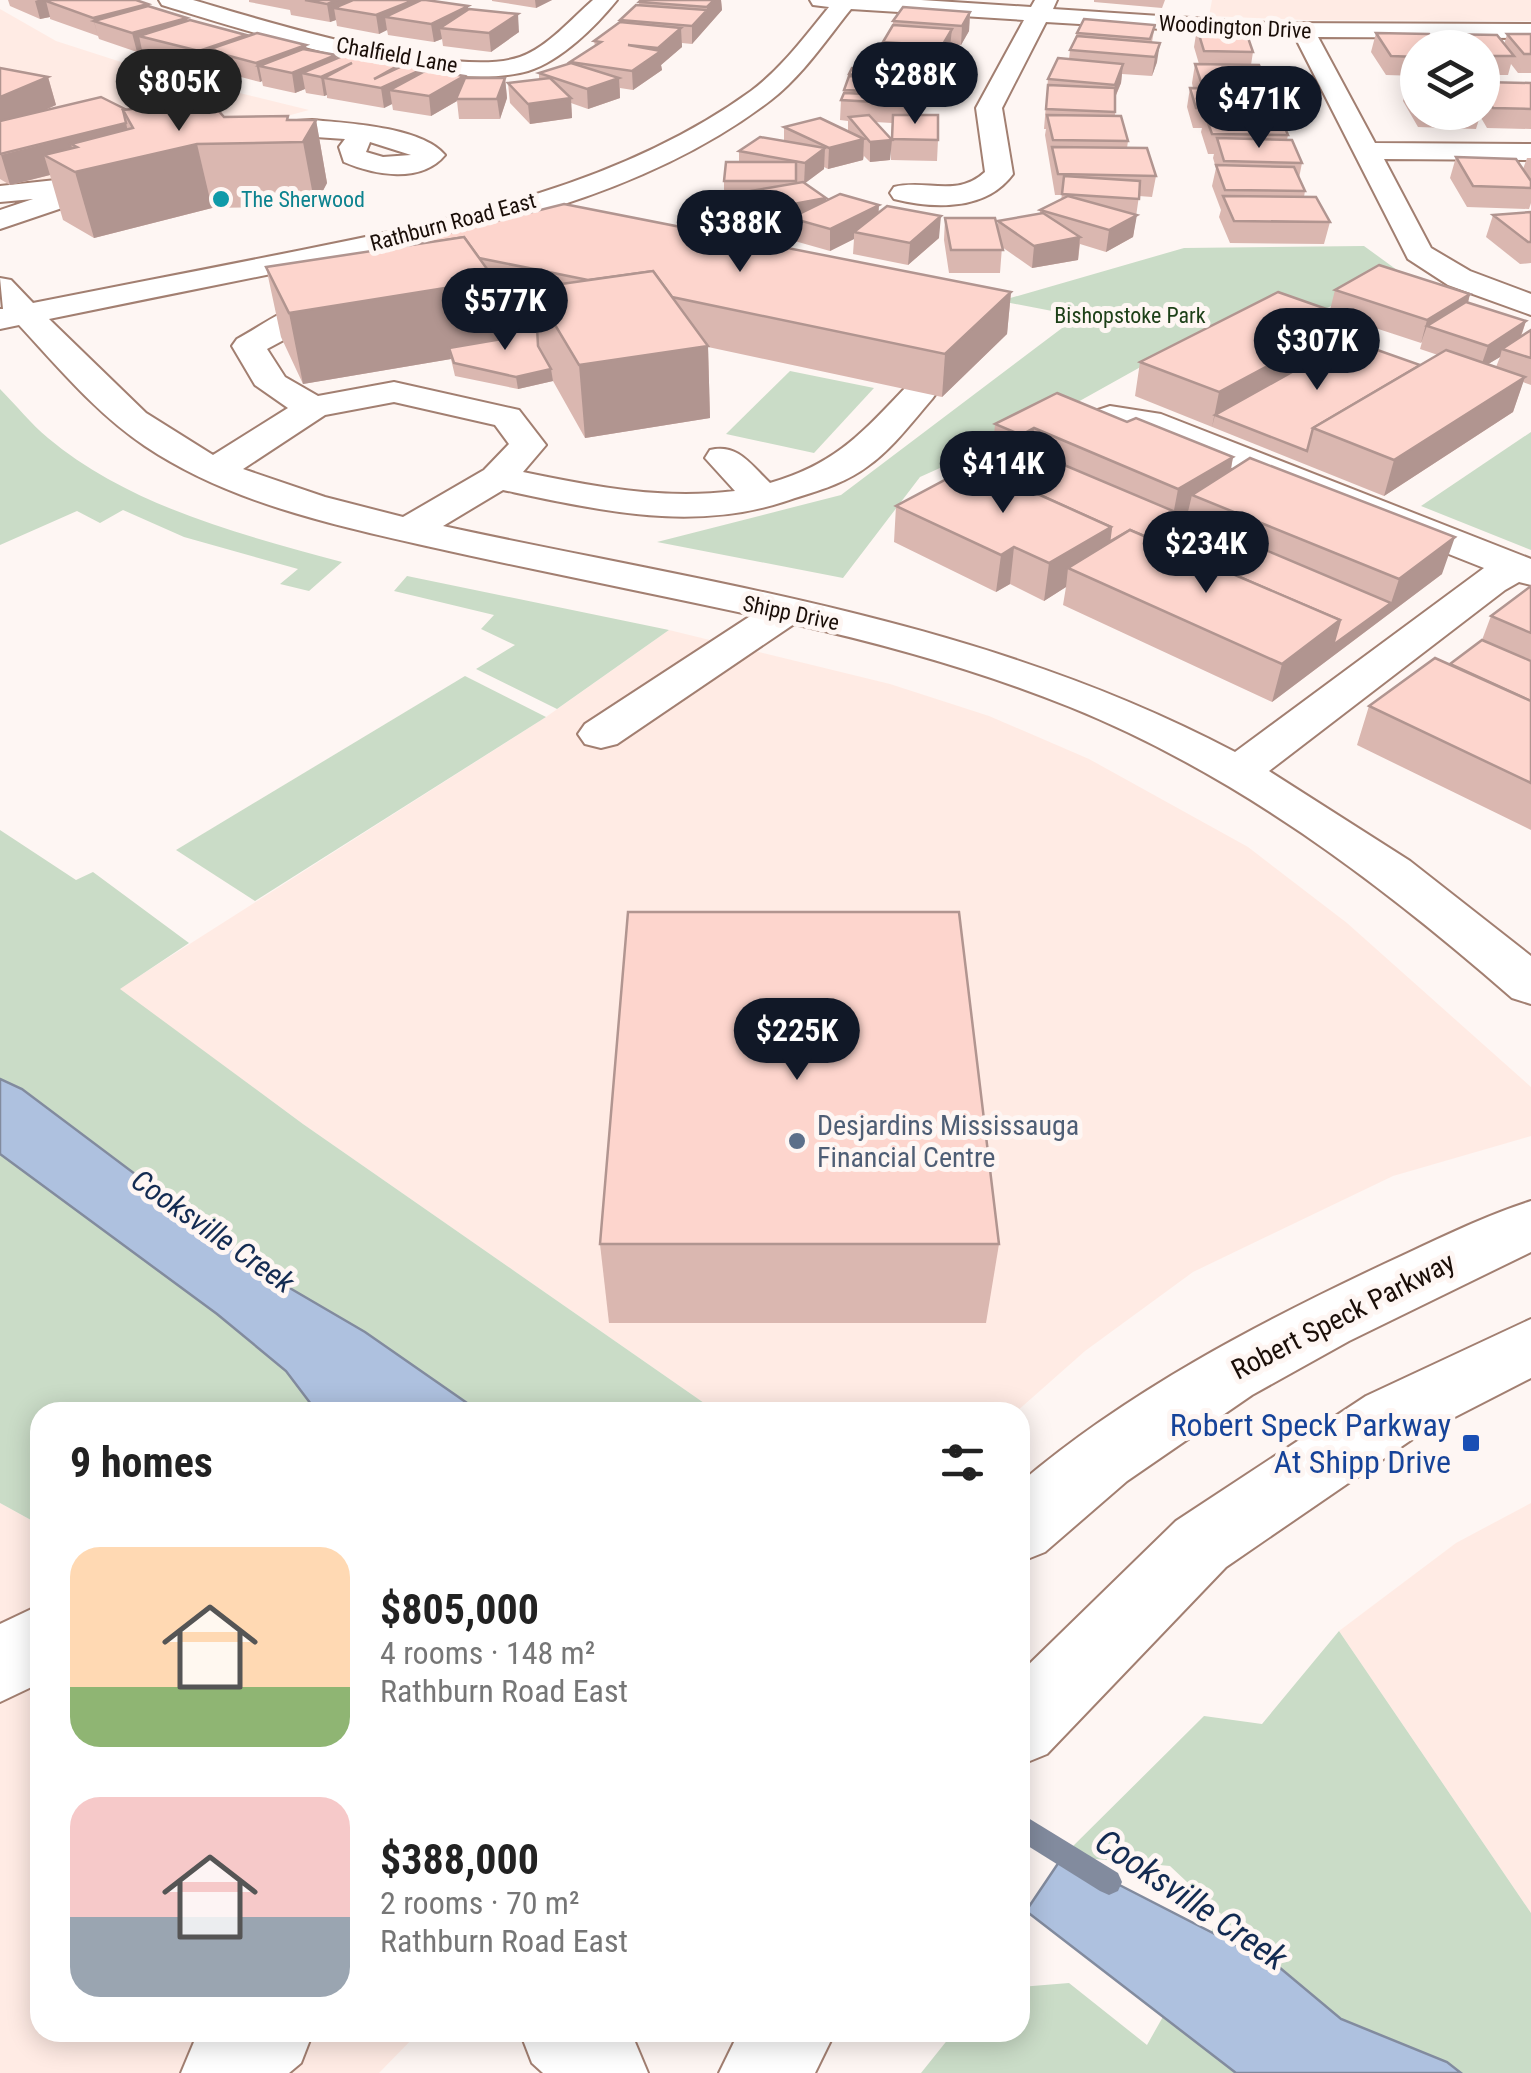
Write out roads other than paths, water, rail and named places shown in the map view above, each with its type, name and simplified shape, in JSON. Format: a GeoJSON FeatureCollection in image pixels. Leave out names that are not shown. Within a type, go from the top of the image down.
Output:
{"type":"FeatureCollection","features":[{"type":"Feature","properties":{"kind":"street","name":"Chalfield Lane"},"geometry":{"type":"LineString","coordinates":[[170,0],[261,28],[405,60],[475,70],[503,69],[538,59],[606,0]]}},
{"type":"Feature","properties":{"kind":"street","name":"Woodington Drive"},"geometry":{"type":"LineString","coordinates":[[837,1],[1042,7],[1303,32],[1531,31]]}},
{"type":"Feature","properties":{"kind":"street","name":"Rathburn Road East"},"geometry":{"type":"LineString","coordinates":[[6,300],[436,229],[571,190],[679,145],[761,96],[837,1]]}},
{"type":"Feature","properties":{"kind":"street"},"geometry":{"type":"LineString","coordinates":[[904,193],[965,196],[984,192],[999,174],[989,108],[1042,7]]}},
{"type":"Feature","properties":{"kind":"street"},"geometry":{"type":"LineString","coordinates":[[1439,7],[1476,8],[1505,31]]}},
{"type":"Feature","properties":{"kind":"street"},"geometry":{"type":"LineString","coordinates":[[1303,32],[1419,253],[1459,278],[1531,305]]}},
{"type":"Feature","properties":{"kind":"street"},"geometry":{"type":"LineString","coordinates":[[258,151],[220,140],[292,124],[362,135]]}},
{"type":"Feature","properties":{"kind":"street"},"geometry":{"type":"LineString","coordinates":[[627,140],[658,126]]}},
{"type":"Feature","properties":{"kind":"street"},"geometry":{"type":"LineString","coordinates":[[1365,151],[1531,152]]}},
{"type":"Feature","properties":{"kind":"street"},"geometry":{"type":"LineString","coordinates":[[0,194],[65,187],[97,172]]}},
{"type":"Feature","properties":{"kind":"street"},"geometry":{"type":"LineString","coordinates":[[0,220],[52,202],[65,187]]}},
{"type":"Feature","properties":{"kind":"street","name":"Rathburn Road East"},"geometry":{"type":"LineString","coordinates":[[6,300],[402,214],[475,192]]}},
{"type":"Feature","properties":{"kind":"street"},"geometry":{"type":"LineString","coordinates":[[314,406],[280,392],[268,382],[249,346],[322,306],[373,296]]}},
{"type":"Feature","properties":{"kind":"street","name":"Shipp Drive"},"geometry":{"type":"LineString","coordinates":[[6,300],[156,438],[216,470],[306,502],[408,530],[921,642],[1032,677],[1136,718],[1240,772],[1354,842],[1450,914],[1531,985]]}},
{"type":"Feature","properties":{"kind":"street"},"geometry":{"type":"LineString","coordinates":[[216,470],[314,406],[394,392],[507,417],[528,445],[497,478],[408,530]]}},
{"type":"Feature","properties":{"kind":"street"},"geometry":{"type":"LineString","coordinates":[[497,478],[648,508],[693,510],[763,497],[826,478],[860,456],[920,392]]}},
{"type":"Feature","properties":{"kind":"street"},"geometry":{"type":"LineString","coordinates":[[1110,417],[1148,422],[1260,455],[1523,570]]}},
{"type":"Feature","properties":{"kind":"street"},"geometry":{"type":"LineString","coordinates":[[723,458],[763,497]]}},
{"type":"Feature","properties":{"kind":"street"},"geometry":{"type":"LineString","coordinates":[[1240,772],[1381,643],[1491,580],[1523,570]]}},
{"type":"Feature","properties":{"kind":"street"},"geometry":{"type":"LineString","coordinates":[[601,734],[786,611]]}},
{"type":"Feature","properties":{"kind":"street","name":"Robert Speck Parkway"},"geometry":{"type":"LineString","coordinates":[[1030,1519],[1057,1492],[1204,1387],[1321,1321],[1531,1225]]}},
{"type":"Feature","properties":{"kind":"street"},"geometry":{"type":"LineString","coordinates":[[1030,1716],[1201,1544],[1390,1417],[1531,1348]]}},
{"type":"Feature","properties":{"kind":"street"},"geometry":{"type":"LineString","coordinates":[[0,1665],[30,1647]]}},
{"type":"Feature","properties":{"kind":"street"},"geometry":{"type":"LineString","coordinates":[[225,2073],[259,2042]]}},
{"type":"Feature","properties":{"kind":"street"},"geometry":{"type":"LineString","coordinates":[[763,2073],[785,2042]]}},
{"type":"Feature","properties":{"kind":"water"},"geometry":{"type":"Polygon","coordinates":[[[0,1079],[22,1089],[276,1280],[365,1332],[466,1402],[309,1402],[286,1371],[217,1314],[0,1154],[0,1079]]]}},
{"type":"Feature","properties":{"kind":"water"},"geometry":{"type":"Polygon","coordinates":[[[1063,1856],[1279,1967],[1341,2019],[1447,2062],[1461,2073],[1236,2073],[1030,1914],[1030,1905],[1063,1856]]]}},
{"type":"Feature","properties":{"kind":"waterway","name":"Cooksville Creek"},"geometry":{"type":"LineString","coordinates":[[1030,1832],[1109,1882]]}},
{"type":"Feature","properties":{"kind":"place","name":"The Sherwood"},"geometry":{"type":"Point","coordinates":[221,199]}},
{"type":"Feature","properties":{"kind":"place","name":"Desjardins Mississauga Financial Centre"},"geometry":{"type":"Point","coordinates":[797,1141]}},
{"type":"Feature","properties":{"kind":"place","name":"Robert Speck Parkway At Shipp Drive"},"geometry":{"type":"Point","coordinates":[1471,1443]}},
{"type":"Feature","properties":{"kind":"park label","name":"Bishopstoke Park"},"geometry":{"type":"Point","coordinates":[1130,315]}}]}
